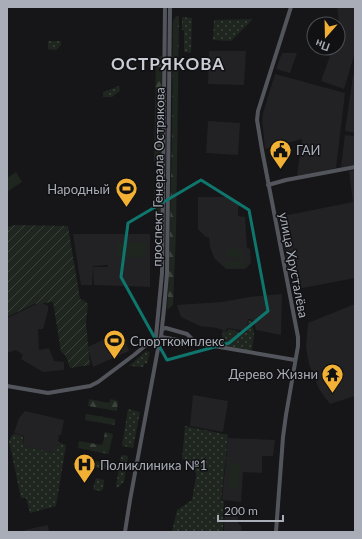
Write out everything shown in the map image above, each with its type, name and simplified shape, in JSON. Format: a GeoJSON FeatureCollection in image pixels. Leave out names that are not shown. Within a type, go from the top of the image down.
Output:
{"type":"FeatureCollection","features":[{"type":"Feature","properties":{"kind":"main road","name":"проспект Генерала Острякова"},"geometry":{"type":"LineString","coordinates":[[125,532],[158,346],[155,337],[158,322],[162,273],[165,7]]}},
{"type":"Feature","properties":{"kind":"main road","name":"проспект Генерала Острякова"},"geometry":{"type":"LineString","coordinates":[[155,337],[162,329],[167,274],[170,7]]}},
{"type":"Feature","properties":{"kind":"main road","name":"улица Хрусталёва"},"geometry":{"type":"LineString","coordinates":[[276,532],[283,437],[298,346],[297,332],[268,185],[257,120],[258,111],[292,7]]}},
{"type":"Feature","properties":{"kind":"main road"},"geometry":{"type":"LineString","coordinates":[[268,185],[271,183],[355,167]]}},
{"type":"Feature","properties":{"kind":"main road"},"geometry":{"type":"LineString","coordinates":[[162,329],[166,328],[187,334],[196,343]]}},
{"type":"Feature","properties":{"kind":"main road"},"geometry":{"type":"LineString","coordinates":[[186,341],[188,338],[187,334]]}},
{"type":"Feature","properties":{"kind":"main road"},"geometry":{"type":"LineString","coordinates":[[7,386],[48,393],[90,386],[98,382],[155,337],[172,338],[295,360]]}},
{"type":"Feature","properties":{"kind":"main road"},"geometry":{"type":"LineString","coordinates":[[155,337],[158,346]]}},
{"type":"Feature","properties":{"kind":"main road"},"geometry":{"type":"LineString","coordinates":[[158,346],[165,340],[172,338]]}},
{"type":"Feature","properties":{"kind":"main road"},"geometry":{"type":"LineString","coordinates":[[144,347],[152,343],[158,346]]}},
{"type":"Feature","properties":{"kind":"highlighted area"},"geometry":{"type":"Polygon","coordinates":[[[201,180],[249,210],[268,311],[229,343],[167,360],[121,277],[128,223],[201,180]]]}},
{"type":"Feature","properties":{"kind":"shaded area"},"geometry":{"type":"Polygon","coordinates":[[[337,7],[355,7],[355,52],[344,89],[321,81],[330,56],[346,56],[346,16],[338,16],[337,7]]]}},
{"type":"Feature","properties":{"kind":"shaded area"},"geometry":{"type":"Polygon","coordinates":[[[209,51],[246,51],[244,85],[208,84],[209,51]]]}},
{"type":"Feature","properties":{"kind":"shaded area"},"geometry":{"type":"Polygon","coordinates":[[[282,53],[297,53],[290,73],[276,69],[282,53]]]}},
{"type":"Feature","properties":{"kind":"shaded area"},"geometry":{"type":"Polygon","coordinates":[[[355,71],[355,133],[345,131],[355,71]]]}},
{"type":"Feature","properties":{"kind":"shaded area"},"geometry":{"type":"Polygon","coordinates":[[[275,74],[345,93],[336,168],[297,176],[302,139],[265,149],[262,119],[275,74]]]}},
{"type":"Feature","properties":{"kind":"shaded area"},"geometry":{"type":"Polygon","coordinates":[[[208,121],[240,123],[238,155],[206,153],[208,121]]]}},
{"type":"Feature","properties":{"kind":"shaded area"},"geometry":{"type":"Polygon","coordinates":[[[345,135],[355,136],[355,165],[341,167],[345,135]]]}},
{"type":"Feature","properties":{"kind":"shaded area"},"geometry":{"type":"Polygon","coordinates":[[[355,170],[355,278],[292,290],[278,217],[353,202],[349,171],[355,170]]]}},
{"type":"Feature","properties":{"kind":"shaded area"},"geometry":{"type":"Polygon","coordinates":[[[198,197],[232,197],[236,202],[240,202],[238,216],[245,217],[247,248],[250,249],[251,263],[245,269],[226,269],[214,258],[210,247],[209,237],[206,237],[198,229],[198,197]]]}},
{"type":"Feature","properties":{"kind":"shaded area"},"geometry":{"type":"Polygon","coordinates":[[[73,234],[150,234],[150,287],[94,285],[93,267],[108,267],[108,265],[93,266],[92,285],[81,285],[73,234]]]}},
{"type":"Feature","properties":{"kind":"shaded area"},"geometry":{"type":"Polygon","coordinates":[[[282,294],[281,335],[256,330],[253,320],[248,319],[246,331],[227,328],[226,331],[217,328],[200,326],[181,317],[177,305],[222,302],[249,297],[282,294]]]}},
{"type":"Feature","properties":{"kind":"shaded area"},"geometry":{"type":"Polygon","coordinates":[[[41,302],[48,306],[48,311],[43,329],[38,329],[39,350],[49,348],[54,361],[64,362],[64,370],[43,372],[21,359],[23,355],[16,350],[7,353],[7,318],[41,302]]]}},
{"type":"Feature","properties":{"kind":"shaded area"},"geometry":{"type":"Polygon","coordinates":[[[355,304],[355,396],[330,404],[319,389],[309,364],[306,347],[308,323],[355,304]]]}},
{"type":"Feature","properties":{"kind":"shaded area"},"geometry":{"type":"Polygon","coordinates":[[[122,331],[129,351],[93,367],[88,347],[122,331]]]}},
{"type":"Feature","properties":{"kind":"shaded area"},"geometry":{"type":"Polygon","coordinates":[[[193,395],[228,401],[223,432],[190,426],[193,395]]]}},
{"type":"Feature","properties":{"kind":"shaded area"},"geometry":{"type":"Polygon","coordinates":[[[25,411],[64,420],[61,435],[59,435],[56,453],[23,446],[24,436],[14,433],[19,418],[25,411]]]}},
{"type":"Feature","properties":{"kind":"shaded area"},"geometry":{"type":"Polygon","coordinates":[[[228,438],[275,440],[273,456],[262,456],[262,473],[243,472],[241,502],[222,500],[228,438]]]}},
{"type":"Feature","properties":{"kind":"shaded area"},"geometry":{"type":"Polygon","coordinates":[[[225,505],[239,508],[240,510],[237,513],[239,514],[234,514],[234,516],[238,517],[238,523],[241,526],[242,532],[224,532],[225,505]]]}},
{"type":"Feature","properties":{"kind":"shaded area"},"geometry":{"type":"Polygon","coordinates":[[[48,525],[49,532],[25,532],[25,530],[48,525]]]}},
{"type":"Feature","properties":{"kind":"green space"},"geometry":{"type":"Polygon","coordinates":[[[176,16],[179,17],[176,231],[173,305],[167,310],[172,136],[173,21],[176,16]]]}},
{"type":"Feature","properties":{"kind":"green space"},"geometry":{"type":"Polygon","coordinates":[[[182,17],[192,18],[191,53],[184,52],[184,30],[182,30],[182,17]]]}},
{"type":"Feature","properties":{"kind":"green space"},"geometry":{"type":"Polygon","coordinates":[[[253,19],[231,41],[213,40],[214,20],[253,19]]]}},
{"type":"Feature","properties":{"kind":"green space"},"geometry":{"type":"Polygon","coordinates":[[[48,41],[61,41],[61,45],[56,50],[48,49],[48,41]]]}},
{"type":"Feature","properties":{"kind":"green space"},"geometry":{"type":"Polygon","coordinates":[[[162,56],[161,161],[154,161],[156,57],[162,56]]]}},
{"type":"Feature","properties":{"kind":"green space"},"geometry":{"type":"Polygon","coordinates":[[[119,86],[120,91],[112,97],[103,97],[103,92],[119,86]]]}},
{"type":"Feature","properties":{"kind":"green space"},"geometry":{"type":"Polygon","coordinates":[[[16,172],[22,182],[7,192],[7,178],[16,172]]]}},
{"type":"Feature","properties":{"kind":"green space"},"geometry":{"type":"Polygon","coordinates":[[[154,189],[160,189],[161,221],[155,221],[154,189]]]}},
{"type":"Feature","properties":{"kind":"green space"},"geometry":{"type":"Polygon","coordinates":[[[15,225],[68,226],[80,299],[88,304],[86,323],[90,365],[70,368],[66,357],[61,352],[53,302],[34,304],[7,317],[7,227],[15,225]]]}},
{"type":"Feature","properties":{"kind":"green space"},"geometry":{"type":"Polygon","coordinates":[[[117,242],[146,243],[146,258],[116,257],[117,242]]]}},
{"type":"Feature","properties":{"kind":"green space"},"geometry":{"type":"Polygon","coordinates":[[[226,249],[242,249],[242,258],[226,257],[226,249]]]}},
{"type":"Feature","properties":{"kind":"green space"},"geometry":{"type":"Polygon","coordinates":[[[226,261],[244,261],[244,267],[226,267],[226,261]]]}},
{"type":"Feature","properties":{"kind":"green space"},"geometry":{"type":"Polygon","coordinates":[[[248,320],[252,321],[254,333],[252,349],[250,351],[220,345],[218,343],[221,342],[223,330],[227,332],[228,329],[244,333],[247,332],[248,320]]]}},
{"type":"Feature","properties":{"kind":"green space"},"geometry":{"type":"Polygon","coordinates":[[[146,351],[150,352],[147,364],[145,363],[143,367],[129,366],[146,351]]]}},
{"type":"Feature","properties":{"kind":"green space"},"geometry":{"type":"Polygon","coordinates":[[[89,399],[109,403],[111,399],[118,401],[117,411],[88,406],[89,399]]]}},
{"type":"Feature","properties":{"kind":"green space"},"geometry":{"type":"Polygon","coordinates":[[[128,409],[140,412],[133,448],[122,446],[128,409]]]}},
{"type":"Feature","properties":{"kind":"green space"},"geometry":{"type":"Polygon","coordinates":[[[86,414],[115,419],[114,425],[85,420],[86,414]]]}},
{"type":"Feature","properties":{"kind":"green space"},"geometry":{"type":"Polygon","coordinates":[[[185,426],[228,435],[221,501],[224,501],[223,532],[172,532],[177,510],[192,500],[196,476],[196,473],[185,460],[182,459],[185,426]]]}},
{"type":"Feature","properties":{"kind":"green space"},"geometry":{"type":"Polygon","coordinates":[[[105,432],[113,434],[108,454],[78,448],[79,441],[101,445],[103,443],[105,432]]]}},
{"type":"Feature","properties":{"kind":"green space"},"geometry":{"type":"Polygon","coordinates":[[[14,434],[23,436],[23,446],[55,453],[58,442],[66,445],[56,506],[30,513],[26,498],[21,498],[9,441],[14,434]]]}},
{"type":"Feature","properties":{"kind":"green space"},"geometry":{"type":"Polygon","coordinates":[[[122,455],[128,457],[124,482],[117,488],[116,486],[122,455]]]}},
{"type":"Feature","properties":{"kind":"green space"},"geometry":{"type":"Polygon","coordinates":[[[77,458],[106,463],[106,469],[82,466],[81,472],[76,472],[77,458]]]}},
{"type":"Feature","properties":{"kind":"green space"},"geometry":{"type":"Polygon","coordinates":[[[230,463],[241,464],[238,488],[228,488],[230,463]]]}},
{"type":"Feature","properties":{"kind":"green space"},"geometry":{"type":"Polygon","coordinates":[[[96,478],[104,480],[103,489],[101,491],[93,489],[96,478]]]}},
{"type":"Feature","properties":{"kind":"place","name":"ГАИ"},"geometry":{"type":"Point","coordinates":[280,170]}},
{"type":"Feature","properties":{"kind":"place","name":"Народный"},"geometry":{"type":"Point","coordinates":[126,208]}},
{"type":"Feature","properties":{"kind":"place","name":"Спорткомплекс"},"geometry":{"type":"Point","coordinates":[114,360]}},
{"type":"Feature","properties":{"kind":"place","name":"Дерево Жизни"},"geometry":{"type":"Point","coordinates":[333,394]}},
{"type":"Feature","properties":{"kind":"place","name":"Поликлиника №1"},"geometry":{"type":"Point","coordinates":[84,484]}},
{"type":"Feature","properties":{"kind":"district","name":"ОСТРЯКОВА"},"geometry":{"type":"Point","coordinates":[168,63]}}]}
